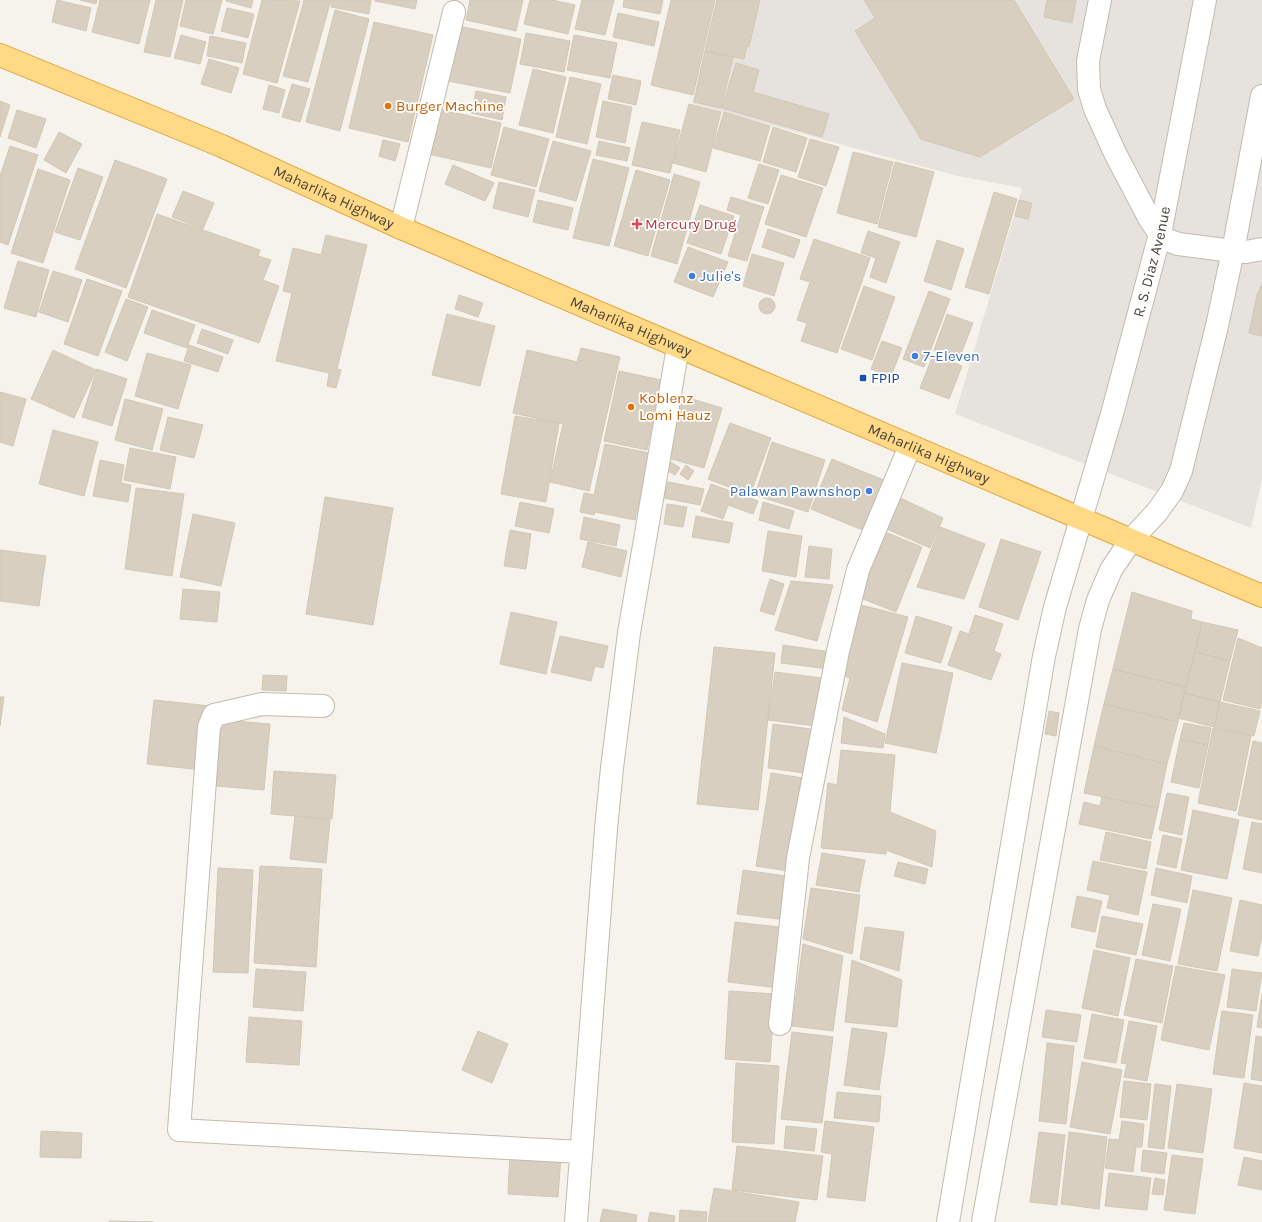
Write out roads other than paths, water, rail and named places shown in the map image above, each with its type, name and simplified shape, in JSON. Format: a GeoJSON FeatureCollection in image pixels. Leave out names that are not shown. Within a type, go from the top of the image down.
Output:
{"type":"FeatureCollection","features":[{"type":"Feature","properties":{"kind":"highway","name":"Maharlika Highway"},"geometry":{"type":"LineString","coordinates":[[0,55],[222,146],[401,228],[1262,596]]}},
{"type":"Feature","properties":{"kind":"street"},"geometry":{"type":"LineString","coordinates":[[1100,0],[1088,62],[1089,89],[1095,109],[1115,153],[1160,234],[1168,240],[1178,244],[1233,252],[1246,252],[1262,249]]}},
{"type":"Feature","properties":{"kind":"street","name":"R. S. Diaz Avenue"},"geometry":{"type":"LineString","coordinates":[[948,1222],[1044,656],[1055,607],[1112,414],[1160,234],[1205,0]]}},
{"type":"Feature","properties":{"kind":"street"},"geometry":{"type":"LineString","coordinates":[[401,228],[454,12]]}},
{"type":"Feature","properties":{"kind":"street"},"geometry":{"type":"LineString","coordinates":[[983,1222],[1090,628],[1098,600],[1111,570],[1131,540],[1157,512],[1172,491],[1181,471],[1217,326],[1233,252],[1262,96]]}},
{"type":"Feature","properties":{"kind":"street"},"geometry":{"type":"LineString","coordinates":[[576,1222],[612,768],[629,633],[678,347]]}},
{"type":"Feature","properties":{"kind":"street"},"geometry":{"type":"LineString","coordinates":[[780,1024],[798,858],[838,651],[858,570],[910,446]]}},
{"type":"Feature","properties":{"kind":"street"},"geometry":{"type":"LineString","coordinates":[[324,706],[262,704],[214,715],[209,727],[179,1130],[581,1152]]}},
{"type":"Feature","properties":{"kind":"place","name":"Burger Machine"},"geometry":{"type":"Point","coordinates":[388,106]}},
{"type":"Feature","properties":{"kind":"place","name":"Mercury Drug"},"geometry":{"type":"Point","coordinates":[637,224]}},
{"type":"Feature","properties":{"kind":"place","name":"Julie's"},"geometry":{"type":"Point","coordinates":[692,276]}},
{"type":"Feature","properties":{"kind":"place","name":"7-Eleven"},"geometry":{"type":"Point","coordinates":[915,356]}},
{"type":"Feature","properties":{"kind":"place","name":"FPIP"},"geometry":{"type":"Point","coordinates":[863,378]}},
{"type":"Feature","properties":{"kind":"place","name":"Koblenz Lomi Hauz"},"geometry":{"type":"Point","coordinates":[631,407]}},
{"type":"Feature","properties":{"kind":"place","name":"Palawan Pawnshop"},"geometry":{"type":"Point","coordinates":[869,491]}}]}
